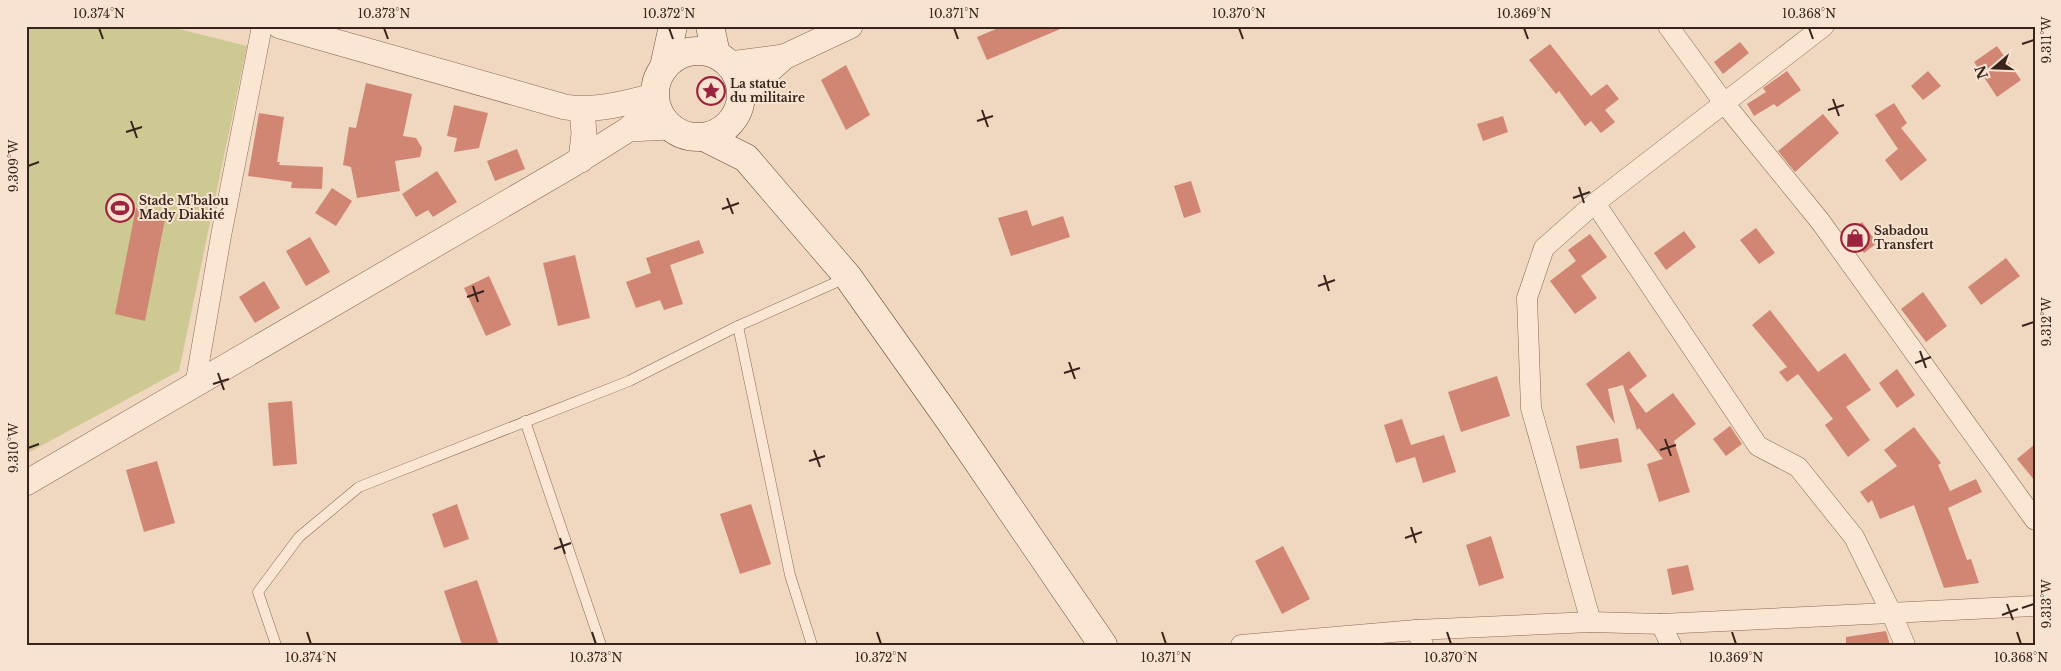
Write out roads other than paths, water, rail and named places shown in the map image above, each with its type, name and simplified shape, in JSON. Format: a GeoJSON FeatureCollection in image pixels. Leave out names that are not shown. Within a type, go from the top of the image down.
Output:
{"type":"FeatureCollection","features":[{"type":"Feature","properties":{"kind":"main road"},"geometry":{"type":"LineString","coordinates":[[664,67],[673,26]]}},
{"type":"Feature","properties":{"kind":"main road"},"geometry":{"type":"LineString","coordinates":[[710,26],[723,59],[739,78],[746,158]]}},
{"type":"Feature","properties":{"kind":"main road"},"geometry":{"type":"LineString","coordinates":[[723,59],[702,50],[688,51],[674,57],[658,76],[655,100],[661,116],[670,127],[680,134],[704,137],[718,133],[730,123],[740,103]]}},
{"type":"Feature","properties":{"kind":"main road"},"geometry":{"type":"LineString","coordinates":[[704,137],[746,158],[848,277],[950,421],[1103,645]]}},
{"type":"Feature","properties":{"kind":"street"},"geometry":{"type":"LineString","coordinates":[[195,386],[221,236],[262,26]]}},
{"type":"Feature","properties":{"kind":"street"},"geometry":{"type":"LineString","coordinates":[[280,26],[582,110],[655,100]]}},
{"type":"Feature","properties":{"kind":"street"},"geometry":{"type":"LineString","coordinates":[[740,103],[784,57],[850,26]]}},
{"type":"Feature","properties":{"kind":"street"},"geometry":{"type":"LineString","coordinates":[[1668,26],[1724,102],[1820,221],[2035,520]]}},
{"type":"Feature","properties":{"kind":"street"},"geometry":{"type":"LineString","coordinates":[[1591,622],[1531,408],[1527,298],[1544,248],[1595,202],[1824,26]]}},
{"type":"Feature","properties":{"kind":"street"},"geometry":{"type":"LineString","coordinates":[[723,59],[784,57]]}},
{"type":"Feature","properties":{"kind":"street"},"geometry":{"type":"LineString","coordinates":[[26,483],[581,160],[629,129],[655,100]]}},
{"type":"Feature","properties":{"kind":"street"},"geometry":{"type":"LineString","coordinates":[[581,160],[584,134],[582,110]]}},
{"type":"Feature","properties":{"kind":"street"},"geometry":{"type":"LineString","coordinates":[[629,129],[670,127]]}},
{"type":"Feature","properties":{"kind":"street"},"geometry":{"type":"LineString","coordinates":[[1595,202],[1758,446],[1798,467],[1854,537],[1905,645]]}},
{"type":"Feature","properties":{"kind":"street"},"geometry":{"type":"LineString","coordinates":[[1241,645],[1420,638],[1591,622],[1661,624],[2035,606]]}},
{"type":"Feature","properties":{"kind":"street"},"geometry":{"type":"LineString","coordinates":[[1661,624],[1671,645]]}},
{"type":"Feature","properties":{"kind":"lane"},"geometry":{"type":"LineString","coordinates":[[276,645],[258,592],[299,537],[359,487],[629,381],[738,326],[848,277]]}},
{"type":"Feature","properties":{"kind":"lane"},"geometry":{"type":"LineString","coordinates":[[738,326],[790,575],[812,645]]}},
{"type":"Feature","properties":{"kind":"lane"},"geometry":{"type":"LineString","coordinates":[[525,422],[601,645]]}},
{"type":"Feature","properties":{"kind":"place","name":"La statue du militaire"},"geometry":{"type":"Point","coordinates":[711,91]}},
{"type":"Feature","properties":{"kind":"place","name":"Stade M'balou Mady Diakité"},"geometry":{"type":"Point","coordinates":[120,208]}},
{"type":"Feature","properties":{"kind":"place","name":"Sabadou Transfert"},"geometry":{"type":"Point","coordinates":[1855,238]}}]}
